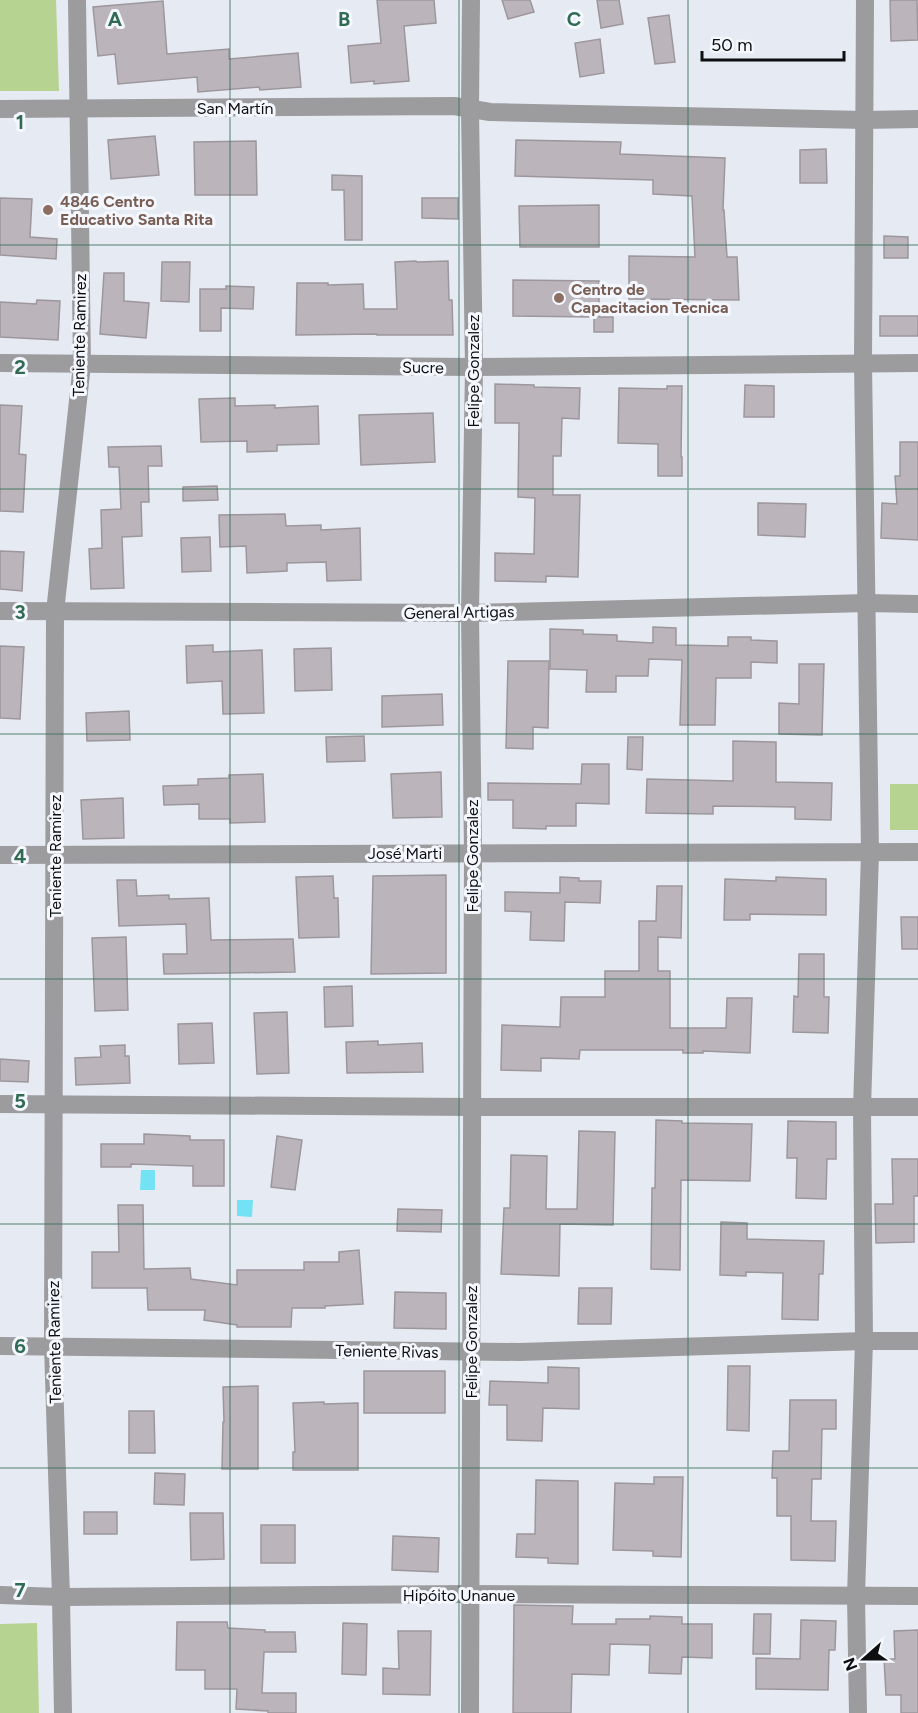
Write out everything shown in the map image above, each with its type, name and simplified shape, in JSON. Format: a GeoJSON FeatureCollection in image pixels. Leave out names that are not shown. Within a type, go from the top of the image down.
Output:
{"type":"FeatureCollection","features":[{"type":"Feature","properties":{"kind":"street","name":"Teniente Ramirez"},"geometry":{"type":"LineString","coordinates":[[63,1713],[53,1346],[55,612],[82,364],[77,0]]}},
{"type":"Feature","properties":{"kind":"street","name":"Felipe Gonzalez"},"geometry":{"type":"LineString","coordinates":[[470,1713],[473,853],[470,613],[474,367],[470,110],[471,0]]}},
{"type":"Feature","properties":{"kind":"street"},"geometry":{"type":"LineString","coordinates":[[858,1713],[856,1596],[864,1341],[862,1108],[870,853],[863,363],[865,0]]}},
{"type":"Feature","properties":{"kind":"street","name":"San Martín"},"geometry":{"type":"LineString","coordinates":[[0,109],[454,106],[490,112],[864,120],[918,119]]}},
{"type":"Feature","properties":{"kind":"street","name":"Sucre"},"geometry":{"type":"LineString","coordinates":[[0,363],[474,367],[918,363]]}},
{"type":"Feature","properties":{"kind":"street","name":"General Artigas"},"geometry":{"type":"LineString","coordinates":[[0,611],[470,613],[867,603],[918,604]]}},
{"type":"Feature","properties":{"kind":"street","name":"José Marti"},"geometry":{"type":"LineString","coordinates":[[0,855],[918,852]]}},
{"type":"Feature","properties":{"kind":"street"},"geometry":{"type":"LineString","coordinates":[[0,1104],[918,1107]]}},
{"type":"Feature","properties":{"kind":"street","name":"Teniente Rivas"},"geometry":{"type":"LineString","coordinates":[[0,1346],[531,1352],[918,1341]]}},
{"type":"Feature","properties":{"kind":"street","name":"Hipóito Unanue"},"geometry":{"type":"LineString","coordinates":[[0,1595],[61,1597],[469,1594],[918,1596]]}},
{"type":"Feature","properties":{"kind":"green space"},"geometry":{"type":"Polygon","coordinates":[[[0,0],[56,0],[59,91],[0,91],[0,0]]]}},
{"type":"Feature","properties":{"kind":"green space"},"geometry":{"type":"Polygon","coordinates":[[[890,784],[918,784],[918,830],[890,830],[890,784]]]}},
{"type":"Feature","properties":{"kind":"green space"},"geometry":{"type":"Polygon","coordinates":[[[37,1623],[39,1713],[0,1713],[0,1624],[37,1623]]]}},
{"type":"Feature","properties":{"kind":"water"},"geometry":{"type":"Polygon","coordinates":[[[141,1170],[155,1170],[155,1190],[140,1190],[141,1170]]]}},
{"type":"Feature","properties":{"kind":"water"},"geometry":{"type":"Polygon","coordinates":[[[237,1200],[253,1200],[252,1217],[237,1216],[237,1200]]]}},
{"type":"Feature","properties":{"kind":"building"},"geometry":{"type":"Polygon","coordinates":[[[377,0],[434,0],[436,23],[404,26],[409,81],[351,83],[348,46],[381,43],[377,0]]]}},
{"type":"Feature","properties":{"kind":"building"},"geometry":{"type":"Polygon","coordinates":[[[502,0],[530,0],[534,12],[508,19],[502,0]]]}},
{"type":"Feature","properties":{"kind":"building"},"geometry":{"type":"Polygon","coordinates":[[[597,0],[619,0],[623,24],[601,28],[597,0]]]}},
{"type":"Feature","properties":{"kind":"building"},"geometry":{"type":"Polygon","coordinates":[[[890,0],[917,0],[918,40],[891,41],[890,0]]]}},
{"type":"Feature","properties":{"kind":"building"},"geometry":{"type":"Polygon","coordinates":[[[163,1],[167,54],[229,49],[229,59],[298,53],[301,87],[260,90],[259,87],[198,92],[197,77],[118,84],[115,54],[98,56],[93,7],[163,1]]]}},
{"type":"Feature","properties":{"kind":"building"},"geometry":{"type":"Polygon","coordinates":[[[669,15],[675,62],[655,64],[648,18],[669,15]]]}},
{"type":"Feature","properties":{"kind":"building"},"geometry":{"type":"Polygon","coordinates":[[[600,39],[604,73],[580,77],[575,43],[600,39]]]}},
{"type":"Feature","properties":{"kind":"building"},"geometry":{"type":"Polygon","coordinates":[[[155,136],[159,175],[111,179],[108,140],[155,136]]]}},
{"type":"Feature","properties":{"kind":"building"},"geometry":{"type":"Polygon","coordinates":[[[516,140],[621,142],[620,154],[725,158],[723,210],[727,257],[737,257],[739,300],[629,299],[629,256],[695,257],[692,196],[653,194],[653,180],[515,176],[516,140]]]}},
{"type":"Feature","properties":{"kind":"building"},"geometry":{"type":"Polygon","coordinates":[[[256,141],[257,195],[195,195],[194,142],[256,141]]]}},
{"type":"Feature","properties":{"kind":"building"},"geometry":{"type":"Polygon","coordinates":[[[826,149],[827,183],[800,183],[800,150],[826,149]]]}},
{"type":"Feature","properties":{"kind":"building"},"geometry":{"type":"Polygon","coordinates":[[[332,175],[362,176],[362,240],[345,240],[344,190],[332,190],[332,175]]]}},
{"type":"Feature","properties":{"kind":"building"},"geometry":{"type":"Polygon","coordinates":[[[0,198],[32,199],[30,237],[57,239],[56,259],[0,255],[0,198]]]}},
{"type":"Feature","properties":{"kind":"building"},"geometry":{"type":"Polygon","coordinates":[[[422,198],[458,198],[458,219],[422,218],[422,198]]]}},
{"type":"Feature","properties":{"kind":"building"},"geometry":{"type":"Polygon","coordinates":[[[599,205],[599,247],[520,247],[519,206],[599,205]]]}},
{"type":"Feature","properties":{"kind":"building"},"geometry":{"type":"Polygon","coordinates":[[[884,236],[908,237],[908,258],[884,258],[884,236]]]}},
{"type":"Feature","properties":{"kind":"building"},"geometry":{"type":"Polygon","coordinates":[[[448,261],[453,335],[296,335],[297,283],[363,284],[364,309],[397,309],[395,262],[448,261]]]}},
{"type":"Feature","properties":{"kind":"building"},"geometry":{"type":"Polygon","coordinates":[[[162,262],[190,262],[189,302],[161,301],[162,262]]]}},
{"type":"Feature","properties":{"kind":"building"},"geometry":{"type":"Polygon","coordinates":[[[104,273],[124,273],[124,301],[149,303],[146,338],[100,334],[104,273]]]}},
{"type":"Feature","properties":{"kind":"building"},"geometry":{"type":"Polygon","coordinates":[[[513,280],[599,281],[599,317],[613,317],[613,332],[594,332],[594,317],[513,316],[513,280]]]}},
{"type":"Feature","properties":{"kind":"building"},"geometry":{"type":"Polygon","coordinates":[[[226,286],[254,287],[253,309],[221,308],[221,331],[200,331],[200,289],[226,289],[226,286]]]}},
{"type":"Feature","properties":{"kind":"building"},"geometry":{"type":"Polygon","coordinates":[[[37,300],[60,301],[58,340],[0,337],[0,302],[36,304],[37,300]]]}},
{"type":"Feature","properties":{"kind":"building"},"geometry":{"type":"Polygon","coordinates":[[[880,316],[918,316],[918,336],[880,336],[880,316]]]}},
{"type":"Feature","properties":{"kind":"building"},"geometry":{"type":"Polygon","coordinates":[[[495,384],[580,388],[579,419],[562,418],[561,456],[553,456],[553,495],[580,495],[578,577],[546,576],[546,582],[495,581],[495,553],[534,554],[535,498],[518,497],[519,423],[495,423],[495,384]]]}},
{"type":"Feature","properties":{"kind":"building"},"geometry":{"type":"Polygon","coordinates":[[[745,385],[774,386],[774,417],[744,417],[745,385]]]}},
{"type":"Feature","properties":{"kind":"building"},"geometry":{"type":"Polygon","coordinates":[[[667,386],[682,386],[682,476],[658,476],[658,444],[618,443],[619,388],[667,389],[667,386]]]}},
{"type":"Feature","properties":{"kind":"building"},"geometry":{"type":"Polygon","coordinates":[[[235,398],[235,406],[275,405],[275,408],[318,406],[319,444],[277,445],[277,451],[247,452],[247,441],[201,442],[199,399],[235,398]]]}},
{"type":"Feature","properties":{"kind":"building"},"geometry":{"type":"Polygon","coordinates":[[[0,405],[22,406],[19,454],[26,455],[23,512],[0,511],[0,405]]]}},
{"type":"Feature","properties":{"kind":"building"},"geometry":{"type":"Polygon","coordinates":[[[433,413],[435,462],[361,465],[359,415],[433,413]]]}},
{"type":"Feature","properties":{"kind":"building"},"geometry":{"type":"Polygon","coordinates":[[[900,442],[918,442],[918,540],[881,538],[882,503],[897,504],[895,476],[900,476],[900,442]]]}},
{"type":"Feature","properties":{"kind":"building"},"geometry":{"type":"Polygon","coordinates":[[[161,446],[162,466],[148,466],[149,502],[141,502],[142,536],[122,537],[124,588],[91,589],[89,549],[102,548],[101,510],[121,509],[119,467],[109,467],[108,447],[161,446]]]}},
{"type":"Feature","properties":{"kind":"building"},"geometry":{"type":"Polygon","coordinates":[[[217,486],[218,500],[183,501],[183,487],[217,486]]]}},
{"type":"Feature","properties":{"kind":"building"},"geometry":{"type":"Polygon","coordinates":[[[758,503],[806,504],[805,537],[758,535],[758,503]]]}},
{"type":"Feature","properties":{"kind":"building"},"geometry":{"type":"Polygon","coordinates":[[[285,514],[286,526],[321,525],[321,530],[360,528],[361,580],[327,581],[326,562],[287,563],[287,571],[247,573],[246,546],[220,547],[219,515],[285,514]]]}},
{"type":"Feature","properties":{"kind":"building"},"geometry":{"type":"Polygon","coordinates":[[[210,537],[211,571],[182,572],[181,538],[210,537]]]}},
{"type":"Feature","properties":{"kind":"building"},"geometry":{"type":"Polygon","coordinates":[[[0,551],[24,552],[22,591],[0,589],[0,551]]]}},
{"type":"Feature","properties":{"kind":"building"},"geometry":{"type":"Polygon","coordinates":[[[653,627],[676,628],[676,645],[728,646],[728,637],[751,637],[751,640],[777,641],[777,663],[751,662],[751,678],[716,678],[715,725],[680,725],[682,660],[649,659],[648,676],[616,676],[616,692],[586,692],[587,670],[550,669],[550,629],[583,630],[583,634],[617,635],[617,641],[653,643],[653,627]]]}},
{"type":"Feature","properties":{"kind":"building"},"geometry":{"type":"Polygon","coordinates":[[[213,645],[213,652],[262,650],[264,713],[223,714],[222,681],[187,683],[186,646],[213,645]]]}},
{"type":"Feature","properties":{"kind":"building"},"geometry":{"type":"Polygon","coordinates":[[[0,646],[24,647],[20,719],[0,718],[0,646]]]}},
{"type":"Feature","properties":{"kind":"building"},"geometry":{"type":"Polygon","coordinates":[[[331,648],[332,690],[295,691],[294,649],[331,648]]]}},
{"type":"Feature","properties":{"kind":"building"},"geometry":{"type":"Polygon","coordinates":[[[508,661],[549,661],[548,728],[533,727],[533,749],[506,748],[508,661]]]}},
{"type":"Feature","properties":{"kind":"building"},"geometry":{"type":"Polygon","coordinates":[[[799,664],[824,664],[822,735],[779,734],[779,703],[799,704],[799,664]]]}},
{"type":"Feature","properties":{"kind":"building"},"geometry":{"type":"Polygon","coordinates":[[[442,694],[443,725],[382,727],[382,696],[442,694]]]}},
{"type":"Feature","properties":{"kind":"building"},"geometry":{"type":"Polygon","coordinates":[[[129,711],[130,740],[87,741],[86,713],[129,711]]]}},
{"type":"Feature","properties":{"kind":"building"},"geometry":{"type":"Polygon","coordinates":[[[364,736],[365,761],[327,762],[326,737],[364,736]]]}},
{"type":"Feature","properties":{"kind":"building"},"geometry":{"type":"Polygon","coordinates":[[[628,737],[643,737],[642,770],[627,769],[628,737]]]}},
{"type":"Feature","properties":{"kind":"building"},"geometry":{"type":"Polygon","coordinates":[[[733,741],[776,742],[776,782],[832,783],[831,820],[795,819],[795,807],[713,806],[713,814],[646,813],[647,779],[733,781],[733,741]]]}},
{"type":"Feature","properties":{"kind":"building"},"geometry":{"type":"Polygon","coordinates":[[[582,764],[609,764],[609,804],[576,803],[576,826],[546,826],[546,829],[513,828],[513,800],[488,800],[488,783],[581,784],[582,764]]]}},
{"type":"Feature","properties":{"kind":"building"},"geometry":{"type":"Polygon","coordinates":[[[441,772],[442,817],[393,818],[391,774],[441,772]]]}},
{"type":"Feature","properties":{"kind":"building"},"geometry":{"type":"Polygon","coordinates":[[[263,774],[265,822],[230,823],[230,819],[199,819],[199,804],[164,805],[163,786],[198,785],[198,779],[263,774]]]}},
{"type":"Feature","properties":{"kind":"building"},"geometry":{"type":"Polygon","coordinates":[[[123,798],[124,838],[83,839],[81,800],[123,798]]]}},
{"type":"Feature","properties":{"kind":"building"},"geometry":{"type":"Polygon","coordinates":[[[446,875],[446,973],[371,974],[373,876],[446,875]]]}},
{"type":"Feature","properties":{"kind":"building"},"geometry":{"type":"Polygon","coordinates":[[[333,876],[334,898],[338,898],[339,937],[299,938],[296,877],[333,876]]]}},
{"type":"Feature","properties":{"kind":"building"},"geometry":{"type":"Polygon","coordinates":[[[560,877],[579,878],[579,881],[601,881],[600,903],[565,902],[564,941],[530,940],[531,912],[505,911],[505,892],[560,893],[560,877]]]}},
{"type":"Feature","properties":{"kind":"building"},"geometry":{"type":"Polygon","coordinates":[[[776,877],[826,879],[826,915],[750,914],[750,920],[724,920],[725,879],[776,881],[776,877]]]}},
{"type":"Feature","properties":{"kind":"building"},"geometry":{"type":"Polygon","coordinates":[[[117,880],[136,880],[137,896],[169,895],[169,899],[209,898],[211,940],[293,939],[295,972],[164,974],[163,954],[187,954],[186,924],[119,926],[117,880]]]}},
{"type":"Feature","properties":{"kind":"building"},"geometry":{"type":"Polygon","coordinates":[[[657,886],[682,886],[681,938],[658,937],[658,971],[670,971],[670,1028],[726,1028],[727,998],[752,998],[750,1053],[703,1051],[703,1053],[683,1053],[683,1050],[580,1050],[579,1059],[541,1058],[541,1071],[501,1070],[502,1025],[560,1027],[561,997],[605,997],[605,971],[639,971],[639,921],[656,921],[657,886]]]}},
{"type":"Feature","properties":{"kind":"building"},"geometry":{"type":"Polygon","coordinates":[[[901,917],[918,917],[918,949],[902,949],[901,917]]]}},
{"type":"Feature","properties":{"kind":"building"},"geometry":{"type":"Polygon","coordinates":[[[126,937],[128,1010],[95,1011],[92,938],[126,937]]]}},
{"type":"Feature","properties":{"kind":"building"},"geometry":{"type":"Polygon","coordinates":[[[799,954],[824,954],[824,997],[829,997],[828,1033],[793,1032],[794,996],[798,997],[799,954]]]}},
{"type":"Feature","properties":{"kind":"building"},"geometry":{"type":"Polygon","coordinates":[[[352,986],[353,1026],[325,1027],[324,987],[352,986]]]}},
{"type":"Feature","properties":{"kind":"building"},"geometry":{"type":"Polygon","coordinates":[[[287,1012],[289,1073],[257,1074],[254,1013],[287,1012]]]}},
{"type":"Feature","properties":{"kind":"building"},"geometry":{"type":"Polygon","coordinates":[[[212,1023],[214,1063],[179,1064],[178,1024],[212,1023]]]}},
{"type":"Feature","properties":{"kind":"building"},"geometry":{"type":"Polygon","coordinates":[[[378,1041],[378,1045],[422,1043],[423,1072],[347,1073],[346,1042],[378,1041]]]}},
{"type":"Feature","properties":{"kind":"building"},"geometry":{"type":"Polygon","coordinates":[[[125,1045],[125,1056],[129,1056],[130,1083],[76,1085],[75,1058],[101,1057],[100,1046],[125,1045]]]}},
{"type":"Feature","properties":{"kind":"building"},"geometry":{"type":"Polygon","coordinates":[[[0,1059],[29,1061],[28,1082],[0,1081],[0,1059]]]}},
{"type":"Feature","properties":{"kind":"building"},"geometry":{"type":"Polygon","coordinates":[[[656,1120],[682,1121],[682,1123],[752,1124],[750,1181],[681,1180],[680,1270],[651,1269],[656,1120]]]}},
{"type":"Feature","properties":{"kind":"building"},"geometry":{"type":"Polygon","coordinates":[[[788,1121],[836,1122],[836,1159],[827,1159],[826,1199],[796,1198],[797,1158],[787,1158],[788,1121]]]}},
{"type":"Feature","properties":{"kind":"building"},"geometry":{"type":"Polygon","coordinates":[[[579,1131],[615,1132],[613,1225],[560,1224],[559,1276],[501,1274],[504,1208],[510,1208],[511,1155],[547,1156],[546,1209],[577,1209],[579,1131]]]}},
{"type":"Feature","properties":{"kind":"building"},"geometry":{"type":"Polygon","coordinates":[[[144,1134],[190,1136],[190,1140],[224,1140],[224,1186],[193,1186],[193,1166],[131,1164],[131,1167],[101,1167],[101,1144],[144,1144],[144,1134]]]}},
{"type":"Feature","properties":{"kind":"building"},"geometry":{"type":"Polygon","coordinates":[[[277,1136],[302,1140],[295,1190],[271,1187],[277,1136]]]}},
{"type":"Feature","properties":{"kind":"building"},"geometry":{"type":"Polygon","coordinates":[[[892,1159],[918,1159],[918,1196],[914,1196],[914,1242],[876,1243],[875,1204],[893,1204],[892,1159]]]}},
{"type":"Feature","properties":{"kind":"building"},"geometry":{"type":"Polygon","coordinates":[[[118,1205],[143,1205],[144,1269],[190,1268],[191,1279],[237,1285],[237,1270],[304,1270],[304,1262],[339,1262],[339,1252],[359,1250],[363,1304],[325,1306],[325,1308],[292,1308],[291,1327],[237,1327],[237,1325],[204,1320],[205,1310],[148,1310],[147,1288],[92,1288],[92,1252],[119,1252],[118,1205]]]}},
{"type":"Feature","properties":{"kind":"building"},"geometry":{"type":"Polygon","coordinates":[[[398,1209],[442,1210],[441,1232],[397,1231],[398,1209]]]}},
{"type":"Feature","properties":{"kind":"building"},"geometry":{"type":"Polygon","coordinates":[[[721,1222],[747,1223],[747,1239],[824,1241],[823,1274],[819,1274],[818,1320],[782,1319],[783,1273],[746,1272],[746,1276],[720,1275],[721,1222]]]}},
{"type":"Feature","properties":{"kind":"building"},"geometry":{"type":"Polygon","coordinates":[[[579,1288],[612,1288],[611,1324],[578,1324],[579,1288]]]}},
{"type":"Feature","properties":{"kind":"building"},"geometry":{"type":"Polygon","coordinates":[[[395,1292],[446,1293],[446,1329],[394,1328],[395,1292]]]}},
{"type":"Feature","properties":{"kind":"building"},"geometry":{"type":"Polygon","coordinates":[[[728,1366],[750,1366],[749,1431],[727,1430],[728,1366]]]}},
{"type":"Feature","properties":{"kind":"building"},"geometry":{"type":"Polygon","coordinates":[[[548,1367],[579,1368],[579,1409],[543,1408],[542,1441],[507,1440],[507,1405],[489,1405],[490,1381],[548,1383],[548,1367]]]}},
{"type":"Feature","properties":{"kind":"building"},"geometry":{"type":"Polygon","coordinates":[[[364,1371],[445,1371],[445,1413],[364,1413],[364,1371]]]}},
{"type":"Feature","properties":{"kind":"building"},"geometry":{"type":"Polygon","coordinates":[[[258,1386],[258,1469],[222,1469],[223,1387],[258,1386]]]}},
{"type":"Feature","properties":{"kind":"building"},"geometry":{"type":"Polygon","coordinates":[[[790,1400],[836,1400],[836,1429],[822,1429],[821,1479],[812,1479],[811,1521],[836,1521],[835,1561],[791,1560],[791,1516],[777,1516],[777,1478],[772,1478],[773,1451],[789,1451],[790,1400]]]}},
{"type":"Feature","properties":{"kind":"building"},"geometry":{"type":"Polygon","coordinates":[[[324,1402],[324,1404],[358,1403],[358,1470],[293,1470],[293,1452],[295,1452],[293,1403],[324,1402]]]}},
{"type":"Feature","properties":{"kind":"building"},"geometry":{"type":"Polygon","coordinates":[[[129,1411],[154,1411],[155,1453],[129,1453],[129,1411]]]}},
{"type":"Feature","properties":{"kind":"building"},"geometry":{"type":"Polygon","coordinates":[[[155,1473],[185,1474],[184,1505],[154,1504],[155,1473]]]}},
{"type":"Feature","properties":{"kind":"building"},"geometry":{"type":"Polygon","coordinates":[[[654,1477],[683,1477],[681,1557],[653,1556],[653,1551],[613,1550],[615,1483],[654,1484],[654,1477]]]}},
{"type":"Feature","properties":{"kind":"building"},"geometry":{"type":"Polygon","coordinates":[[[536,1480],[578,1481],[578,1564],[548,1563],[548,1558],[516,1557],[517,1534],[535,1534],[536,1480]]]}},
{"type":"Feature","properties":{"kind":"building"},"geometry":{"type":"Polygon","coordinates":[[[84,1512],[117,1512],[117,1534],[84,1534],[84,1512]]]}},
{"type":"Feature","properties":{"kind":"building"},"geometry":{"type":"Polygon","coordinates":[[[190,1513],[223,1513],[224,1559],[191,1560],[190,1513]]]}},
{"type":"Feature","properties":{"kind":"building"},"geometry":{"type":"Polygon","coordinates":[[[261,1525],[295,1525],[295,1563],[261,1563],[261,1525]]]}},
{"type":"Feature","properties":{"kind":"building"},"geometry":{"type":"Polygon","coordinates":[[[393,1536],[439,1538],[438,1572],[392,1570],[393,1536]]]}},
{"type":"Feature","properties":{"kind":"building"},"geometry":{"type":"Polygon","coordinates":[[[514,1605],[573,1606],[572,1624],[616,1624],[616,1619],[650,1619],[650,1616],[682,1617],[682,1624],[712,1624],[712,1658],[682,1657],[681,1674],[649,1673],[650,1645],[610,1644],[609,1675],[572,1674],[571,1713],[513,1713],[514,1605]]]}},
{"type":"Feature","properties":{"kind":"building"},"geometry":{"type":"Polygon","coordinates":[[[754,1614],[771,1614],[770,1654],[753,1654],[754,1614]]]}},
{"type":"Feature","properties":{"kind":"building"},"geometry":{"type":"Polygon","coordinates":[[[801,1620],[836,1621],[835,1650],[829,1650],[828,1690],[756,1689],[756,1658],[800,1659],[801,1620]]]}},
{"type":"Feature","properties":{"kind":"building"},"geometry":{"type":"Polygon","coordinates":[[[177,1622],[227,1622],[228,1628],[295,1632],[296,1652],[264,1652],[262,1693],[296,1693],[296,1713],[268,1713],[268,1711],[236,1709],[237,1689],[205,1689],[205,1670],[176,1670],[177,1622]]]}},
{"type":"Feature","properties":{"kind":"building"},"geometry":{"type":"Polygon","coordinates":[[[343,1623],[367,1624],[366,1675],[342,1674],[343,1623]]]}},
{"type":"Feature","properties":{"kind":"building"},"geometry":{"type":"Polygon","coordinates":[[[918,1630],[918,1713],[901,1713],[901,1695],[886,1695],[884,1659],[895,1659],[894,1631],[918,1630]]]}},
{"type":"Feature","properties":{"kind":"building"},"geometry":{"type":"Polygon","coordinates":[[[398,1631],[431,1631],[430,1695],[383,1694],[383,1668],[399,1669],[398,1631]]]}},
{"type":"Feature","properties":{"kind":"place","name":"4846 Centro Educativo Santa Rita"},"geometry":{"type":"Point","coordinates":[48,210]}},
{"type":"Feature","properties":{"kind":"place","name":"Centro de Capacitacion Tecnica"},"geometry":{"type":"Point","coordinates":[559,298]}}]}
